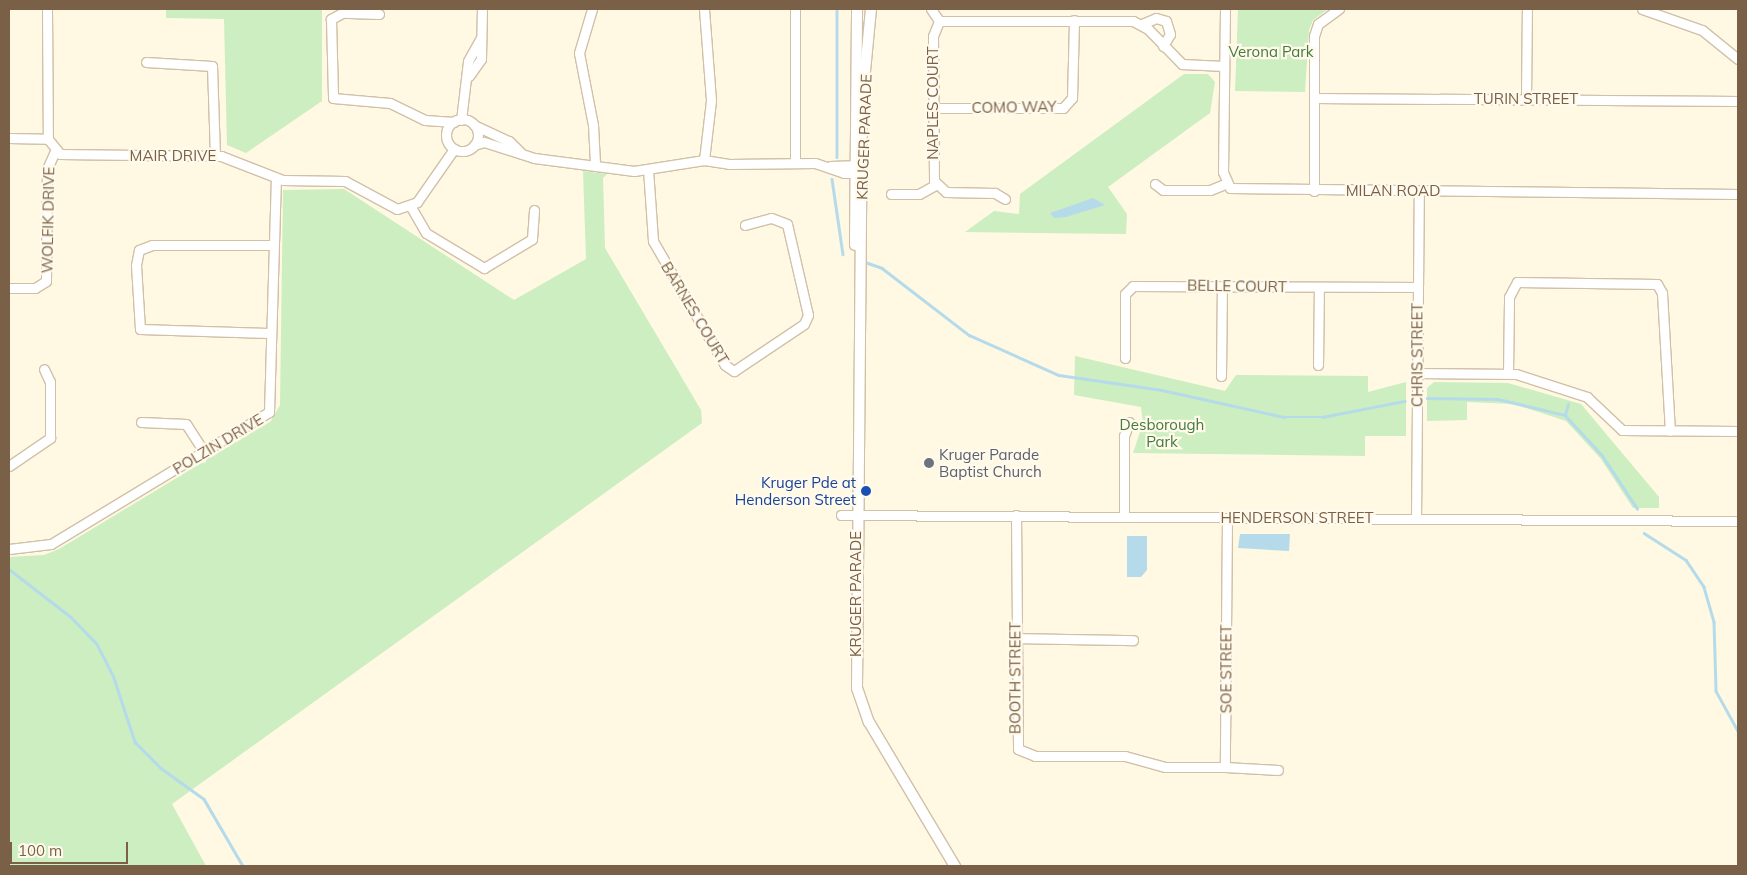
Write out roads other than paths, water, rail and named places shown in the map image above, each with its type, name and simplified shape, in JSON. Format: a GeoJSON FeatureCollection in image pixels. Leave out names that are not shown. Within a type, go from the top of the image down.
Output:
{"type":"FeatureCollection","features":[{"type":"Feature","properties":{"kind":"street"},"geometry":{"type":"LineString","coordinates":[[47,9],[48,139],[55,151]]}},
{"type":"Feature","properties":{"kind":"street"},"geometry":{"type":"LineString","coordinates":[[447,138],[458,121],[469,76],[481,58],[482,9]]}},
{"type":"Feature","properties":{"kind":"street"},"geometry":{"type":"LineString","coordinates":[[592,9],[579,53],[594,126],[595,163]]}},
{"type":"Feature","properties":{"kind":"street"},"geometry":{"type":"LineString","coordinates":[[704,9],[711,100],[704,160]]}},
{"type":"Feature","properties":{"kind":"street"},"geometry":{"type":"LineString","coordinates":[[795,9],[795,162]]}},
{"type":"Feature","properties":{"kind":"street","name":"KRUGER PARADE"},"geometry":{"type":"LineString","coordinates":[[857,9],[857,516],[860,702],[955,866]]}},
{"type":"Feature","properties":{"kind":"street","name":"KRUGER PARADE"},"geometry":{"type":"LineString","coordinates":[[857,169],[871,9]]}},
{"type":"Feature","properties":{"kind":"street"},"geometry":{"type":"LineString","coordinates":[[931,9],[939,21],[1074,20],[1142,24],[1156,18],[1166,21],[1170,34],[1163,46]]}},
{"type":"Feature","properties":{"kind":"street"},"geometry":{"type":"LineString","coordinates":[[1155,184],[1163,190],[1210,190],[1225,184],[1225,9]]}},
{"type":"Feature","properties":{"kind":"street"},"geometry":{"type":"LineString","coordinates":[[1314,191],[1315,29],[1339,9]]}},
{"type":"Feature","properties":{"kind":"street"},"geometry":{"type":"LineString","coordinates":[[1526,99],[1527,9]]}},
{"type":"Feature","properties":{"kind":"street"},"geometry":{"type":"LineString","coordinates":[[1642,9],[1702,30],[1738,59]]}},
{"type":"Feature","properties":{"kind":"street"},"geometry":{"type":"LineString","coordinates":[[379,14],[342,13],[331,19],[331,95],[340,102],[390,103],[433,122],[454,148],[464,151],[484,142],[522,154],[648,169],[704,160],[729,164],[795,162],[857,169]]}},
{"type":"Feature","properties":{"kind":"street","name":"COMO WAY"},"geometry":{"type":"LineString","coordinates":[[933,108],[1063,108],[1073,90],[1074,20]]}},
{"type":"Feature","properties":{"kind":"street","name":"NAPLES COURT"},"geometry":{"type":"LineString","coordinates":[[935,185],[933,108],[934,30],[939,21]]}},
{"type":"Feature","properties":{"kind":"street"},"geometry":{"type":"LineString","coordinates":[[1142,24],[1182,64],[1224,66]]}},
{"type":"Feature","properties":{"kind":"street"},"geometry":{"type":"LineString","coordinates":[[146,62],[212,66],[215,156]]}},
{"type":"Feature","properties":{"kind":"street","name":"TURIN STREET"},"geometry":{"type":"LineString","coordinates":[[1315,98],[1738,101]]}},
{"type":"Feature","properties":{"kind":"street"},"geometry":{"type":"LineString","coordinates":[[433,122],[458,121],[474,125],[509,141],[522,154]]}},
{"type":"Feature","properties":{"kind":"street"},"geometry":{"type":"LineString","coordinates":[[474,125],[478,135],[474,145]]}},
{"type":"Feature","properties":{"kind":"street"},"geometry":{"type":"LineString","coordinates":[[9,138],[48,139]]}},
{"type":"Feature","properties":{"kind":"street"},"geometry":{"type":"LineString","coordinates":[[454,148],[411,207],[426,233],[484,268],[532,240],[534,210]]}},
{"type":"Feature","properties":{"kind":"street","name":"MAIR DRIVE"},"geometry":{"type":"LineString","coordinates":[[55,151],[67,156],[215,156],[276,178],[345,181],[390,207],[411,207]]}},
{"type":"Feature","properties":{"kind":"street","name":"WOLFIK DRIVE"},"geometry":{"type":"LineString","coordinates":[[9,288],[35,288],[46,281],[47,169],[55,151]]}},
{"type":"Feature","properties":{"kind":"street","name":"BARNES COURT"},"geometry":{"type":"LineString","coordinates":[[648,169],[653,241],[725,366],[734,371],[804,324],[808,315],[787,224],[771,218],[745,225]]}},
{"type":"Feature","properties":{"kind":"street","name":"POLZIN DRIVE"},"geometry":{"type":"LineString","coordinates":[[9,549],[50,544],[205,453],[269,412],[273,352],[268,333],[276,178]]}},
{"type":"Feature","properties":{"kind":"street","name":"MILAN ROAD"},"geometry":{"type":"LineString","coordinates":[[1225,184],[1236,190],[1738,194]]}},
{"type":"Feature","properties":{"kind":"street"},"geometry":{"type":"LineString","coordinates":[[891,194],[918,194],[935,185],[946,192],[995,193],[1005,199]]}},
{"type":"Feature","properties":{"kind":"street","name":"CHRIS STREET"},"geometry":{"type":"LineString","coordinates":[[1416,518],[1419,192]]}},
{"type":"Feature","properties":{"kind":"street"},"geometry":{"type":"LineString","coordinates":[[268,333],[140,330],[136,257],[139,250],[152,245],[272,245]]}},
{"type":"Feature","properties":{"kind":"street"},"geometry":{"type":"LineString","coordinates":[[1508,373],[1509,297],[1517,282],[1657,284],[1662,293],[1670,431]]}},
{"type":"Feature","properties":{"kind":"street"},"geometry":{"type":"LineString","coordinates":[[1221,376],[1222,286]]}},
{"type":"Feature","properties":{"kind":"street","name":"BELLE COURT"},"geometry":{"type":"LineString","coordinates":[[1125,358],[1128,288],[1222,286],[1418,287]]}},
{"type":"Feature","properties":{"kind":"street"},"geometry":{"type":"LineString","coordinates":[[1318,365],[1319,287]]}},
{"type":"Feature","properties":{"kind":"street"},"geometry":{"type":"LineString","coordinates":[[9,466],[50,438],[50,382],[44,369]]}},
{"type":"Feature","properties":{"kind":"street"},"geometry":{"type":"LineString","coordinates":[[1417,373],[1508,373],[1582,394],[1622,430],[1738,431]]}},
{"type":"Feature","properties":{"kind":"street"},"geometry":{"type":"LineString","coordinates":[[140,422],[186,424],[205,453]]}},
{"type":"Feature","properties":{"kind":"street"},"geometry":{"type":"LineString","coordinates":[[1124,516],[1124,436],[1129,422]]}},
{"type":"Feature","properties":{"kind":"street","name":"HENDERSON STREET"},"geometry":{"type":"LineString","coordinates":[[841,515],[1738,521]]}},
{"type":"Feature","properties":{"kind":"street","name":"BOOTH STREET"},"geometry":{"type":"LineString","coordinates":[[1016,515],[1015,737],[1021,752],[1125,756],[1173,767],[1225,767]]}},
{"type":"Feature","properties":{"kind":"street","name":"SOE STREET"},"geometry":{"type":"LineString","coordinates":[[1225,767],[1227,518]]}},
{"type":"Feature","properties":{"kind":"street"},"geometry":{"type":"LineString","coordinates":[[1015,638],[1133,640]]}},
{"type":"Feature","properties":{"kind":"street"},"geometry":{"type":"LineString","coordinates":[[1225,767],[1278,770]]}},
{"type":"Feature","properties":{"kind":"water"},"geometry":{"type":"Polygon","coordinates":[[[1093,198],[1105,205],[1066,217],[1054,218],[1050,213],[1093,198]]]}},
{"type":"Feature","properties":{"kind":"water"},"geometry":{"type":"Polygon","coordinates":[[[1240,534],[1290,534],[1289,551],[1238,548],[1240,534]]]}},
{"type":"Feature","properties":{"kind":"water"},"geometry":{"type":"Polygon","coordinates":[[[1127,536],[1147,536],[1147,570],[1141,577],[1127,577],[1127,536]]]}},
{"type":"Feature","properties":{"kind":"waterway"},"geometry":{"type":"LineString","coordinates":[[837,9],[837,157]]}},
{"type":"Feature","properties":{"kind":"waterway"},"geometry":{"type":"LineString","coordinates":[[832,179],[843,254]]}},
{"type":"Feature","properties":{"kind":"waterway"},"geometry":{"type":"LineString","coordinates":[[865,262],[882,268],[969,335],[1059,375],[1162,390],[1284,417],[1322,417],[1404,401]]}},
{"type":"Feature","properties":{"kind":"waterway"},"geometry":{"type":"LineString","coordinates":[[1427,398],[1498,399],[1565,415],[1602,455],[1637,508]]}},
{"type":"Feature","properties":{"kind":"waterway"},"geometry":{"type":"LineString","coordinates":[[1565,415],[1568,404]]}},
{"type":"Feature","properties":{"kind":"waterway"},"geometry":{"type":"LineString","coordinates":[[1644,533],[1686,560],[1704,587],[1714,622],[1716,691],[1738,731]]}},
{"type":"Feature","properties":{"kind":"waterway"},"geometry":{"type":"LineString","coordinates":[[9,569],[71,617],[97,644],[113,675],[135,742],[161,768],[204,799],[243,866]]}},
{"type":"Feature","properties":{"kind":"place","name":"Kruger Parade Baptist Church"},"geometry":{"type":"Point","coordinates":[929,463]}},
{"type":"Feature","properties":{"kind":"place","name":"Kruger Pde at Henderson Street"},"geometry":{"type":"Point","coordinates":[866,491]}},
{"type":"Feature","properties":{"kind":"park label","name":"Verona Park"},"geometry":{"type":"Point","coordinates":[1271,52]}},
{"type":"Feature","properties":{"kind":"park label","name":"Desborough Park"},"geometry":{"type":"Point","coordinates":[1162,432]}}]}
